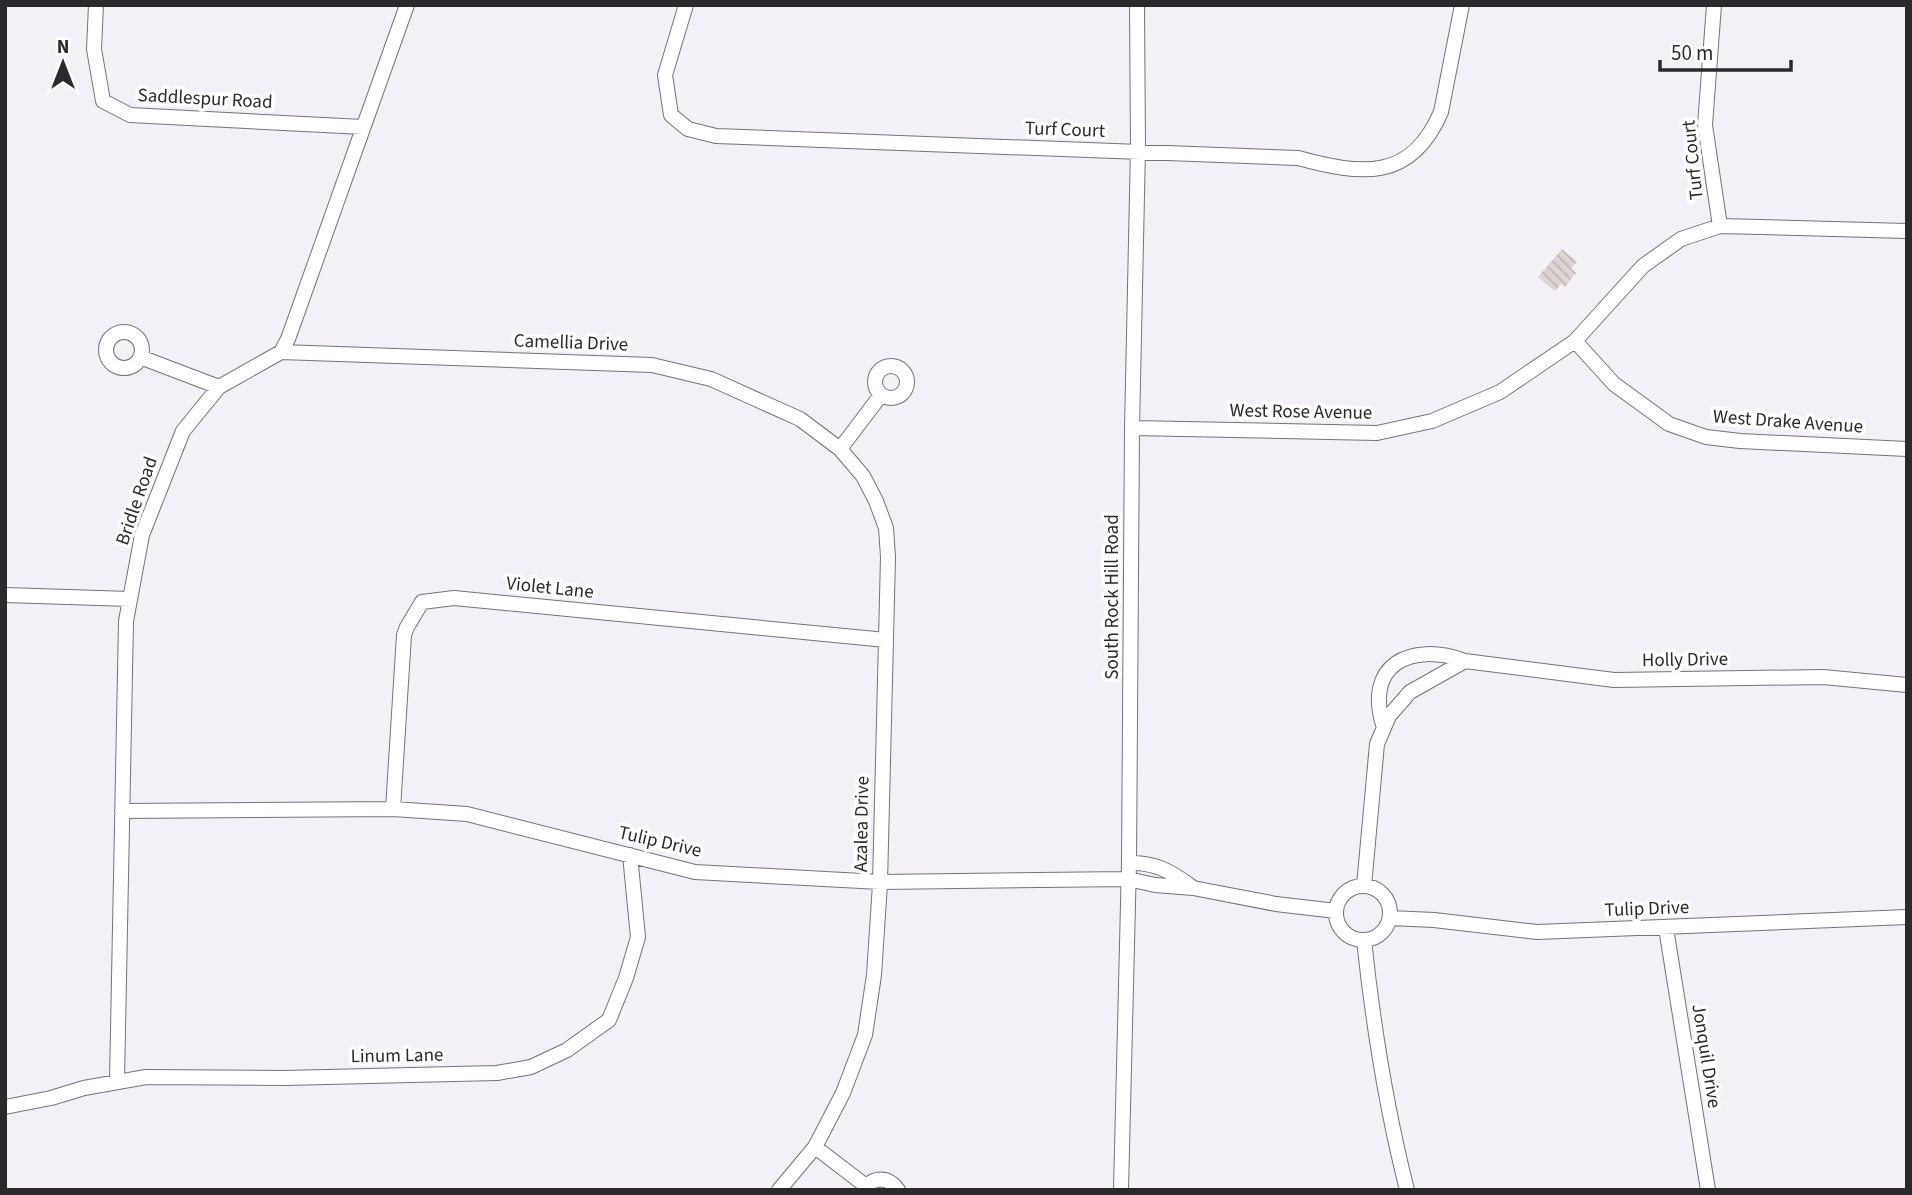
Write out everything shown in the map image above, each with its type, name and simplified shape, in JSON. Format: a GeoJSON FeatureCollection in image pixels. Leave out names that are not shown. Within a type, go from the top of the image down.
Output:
{"type":"FeatureCollection","features":[{"type":"Feature","properties":{"kind":"street","name":"Saddlespur Road"},"geometry":{"type":"LineString","coordinates":[[96,5],[94,50],[103,101],[119,111],[130,115],[363,127]]}},
{"type":"Feature","properties":{"kind":"street"},"geometry":{"type":"LineString","coordinates":[[281,352],[288,339],[407,5]]}},
{"type":"Feature","properties":{"kind":"street","name":"Turf Court"},"geometry":{"type":"LineString","coordinates":[[686,5],[665,75],[671,115],[688,129],[716,136],[1298,158],[1338,169],[1379,169],[1400,163],[1420,147],[1441,112],[1462,5]]}},
{"type":"Feature","properties":{"kind":"street","name":"South Rock Hill Road"},"geometry":{"type":"LineString","coordinates":[[1121,1190],[1129,863],[1132,428],[1138,152],[1137,5]]}},
{"type":"Feature","properties":{"kind":"street","name":"Turf Court"},"geometry":{"type":"LineString","coordinates":[[1714,5],[1705,125],[1720,226]]}},
{"type":"Feature","properties":{"kind":"street","name":"West Rose Avenue"},"geometry":{"type":"LineString","coordinates":[[1132,428],[1377,433],[1408,428],[1432,421],[1500,392],[1575,341],[1643,266],[1681,239],[1720,226],[1907,231]]}},
{"type":"Feature","properties":{"kind":"street","name":"West Drake Avenue"},"geometry":{"type":"LineString","coordinates":[[1575,341],[1614,384],[1669,424],[1706,436],[1740,441],[1907,449]]}},
{"type":"Feature","properties":{"kind":"street","name":"Bridle Road"},"geometry":{"type":"LineString","coordinates":[[117,1081],[126,621],[142,535],[183,431],[219,387],[281,352]]}},
{"type":"Feature","properties":{"kind":"street","name":"Camellia Drive"},"geometry":{"type":"LineString","coordinates":[[281,352],[652,365],[711,379],[800,419],[840,449]]}},
{"type":"Feature","properties":{"kind":"street"},"geometry":{"type":"LineString","coordinates":[[141,357],[219,387]]}},
{"type":"Feature","properties":{"kind":"street"},"geometry":{"type":"LineString","coordinates":[[840,449],[881,395]]}},
{"type":"Feature","properties":{"kind":"street","name":"Azalea Drive"},"geometry":{"type":"LineString","coordinates":[[779,1190],[815,1147],[843,1093],[864,1035],[874,975],[880,882],[888,557],[886,527],[863,476],[840,449]]}},
{"type":"Feature","properties":{"kind":"street"},"geometry":{"type":"LineString","coordinates":[[5,595],[130,599]]}},
{"type":"Feature","properties":{"kind":"street","name":"Violet Lane"},"geometry":{"type":"LineString","coordinates":[[393,809],[404,635],[422,602],[454,598],[886,640]]}},
{"type":"Feature","properties":{"kind":"street","name":"Holly Drive"},"geometry":{"type":"LineString","coordinates":[[1384,728],[1377,696],[1380,681],[1389,668],[1412,655],[1424,654],[1614,680],[1823,677],[1907,685]]}},
{"type":"Feature","properties":{"kind":"street","name":"Holly Drive"},"geometry":{"type":"LineString","coordinates":[[1364,887],[1377,744],[1389,716],[1410,691],[1465,660]]}},
{"type":"Feature","properties":{"kind":"street","name":"Tulip Drive"},"geometry":{"type":"LineString","coordinates":[[122,811],[393,809],[467,814],[695,872],[880,882],[1128,879],[1276,904],[1336,911]]}},
{"type":"Feature","properties":{"kind":"street","name":"Linum Lane"},"geometry":{"type":"LineString","coordinates":[[5,1107],[117,1081],[146,1077],[284,1078],[497,1073],[531,1067],[567,1050],[609,1020],[626,978],[638,937],[629,855]]}},
{"type":"Feature","properties":{"kind":"street","name":"Tulip Drive"},"geometry":{"type":"LineString","coordinates":[[1129,863],[1143,862],[1167,869],[1193,888]]}},
{"type":"Feature","properties":{"kind":"street"},"geometry":{"type":"LineString","coordinates":[[1364,887],[1381,893],[1390,909],[1390,918],[1381,933],[1364,940],[1356,939],[1341,929],[1336,911],[1342,896],[1348,891],[1364,887]]}},
{"type":"Feature","properties":{"kind":"street","name":"Tulip Drive"},"geometry":{"type":"LineString","coordinates":[[1390,918],[1434,920],[1537,932],[1907,917]]}},
{"type":"Feature","properties":{"kind":"street","name":"Jonquil Drive"},"geometry":{"type":"LineString","coordinates":[[1666,928],[1708,1190]]}},
{"type":"Feature","properties":{"kind":"street"},"geometry":{"type":"LineString","coordinates":[[1364,940],[1389,1120],[1407,1190]]}},
{"type":"Feature","properties":{"kind":"street"},"geometry":{"type":"LineString","coordinates":[[815,1147],[865,1188],[877,1179],[883,1179],[898,1190]]}},
{"type":"Feature","properties":{"kind":"building"},"geometry":{"type":"Polygon","coordinates":[[[1562,249],[1577,262],[1571,268],[1576,273],[1565,287],[1561,284],[1555,291],[1538,277],[1562,249]]]}}]}
